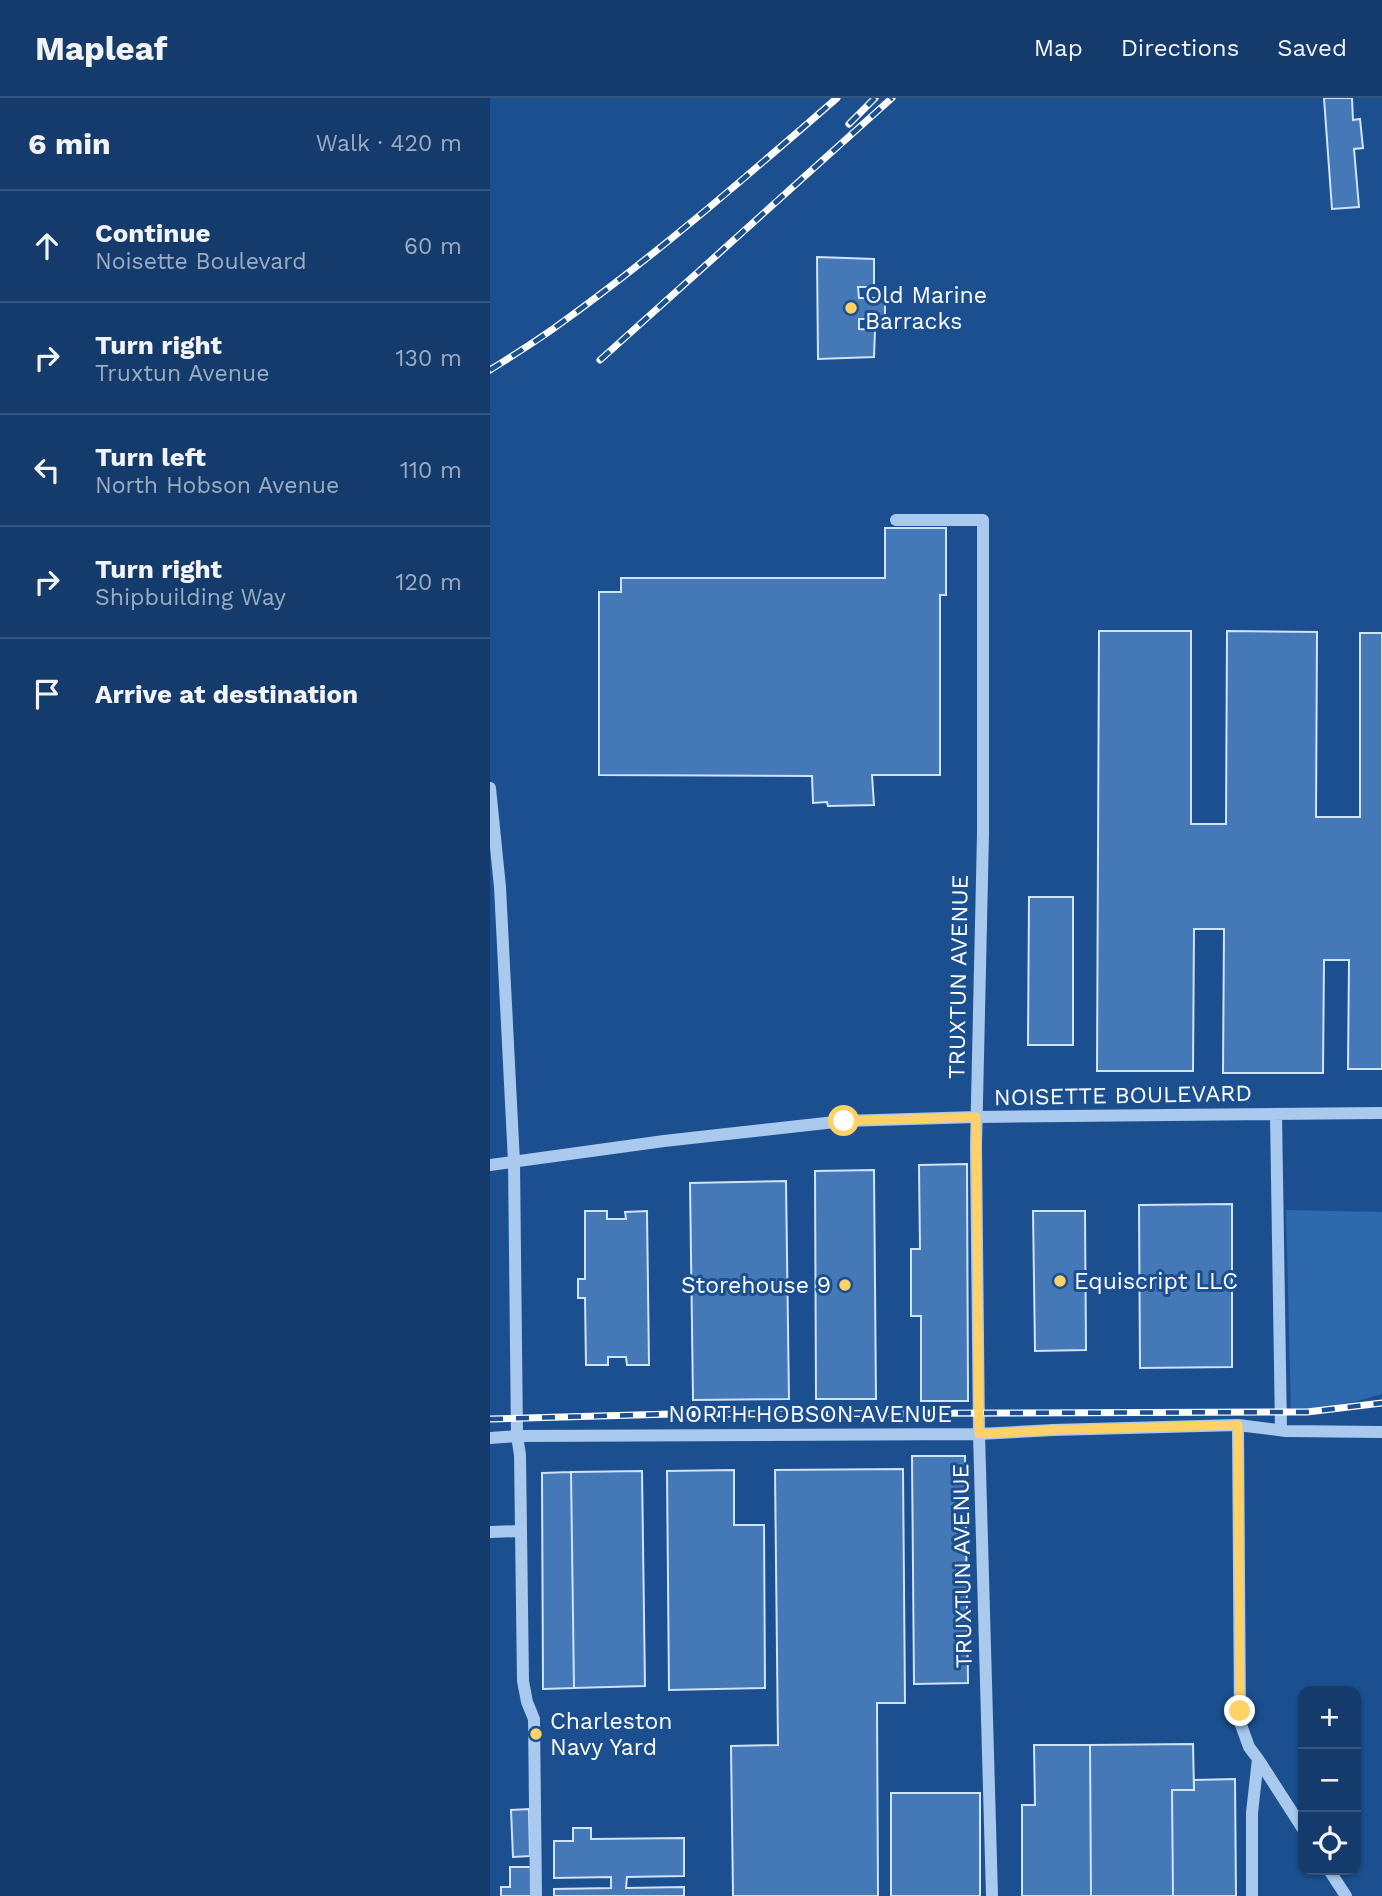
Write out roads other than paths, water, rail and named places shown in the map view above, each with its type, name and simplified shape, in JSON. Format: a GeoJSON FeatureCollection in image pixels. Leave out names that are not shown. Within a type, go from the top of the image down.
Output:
{"type":"FeatureCollection","features":[{"type":"Feature","properties":{"kind":"street","name":"TRUXTUN AVENUE"},"geometry":{"type":"LineString","coordinates":[[896,520],[983,520],[983,834],[976,1117],[979,1434],[992,1896]]}},
{"type":"Feature","properties":{"kind":"street"},"geometry":{"type":"LineString","coordinates":[[490,788],[500,887],[514,1162],[523,1681],[534,1719],[536,1896]]}},
{"type":"Feature","properties":{"kind":"street","name":"NOISETTE BOULEVARD"},"geometry":{"type":"LineString","coordinates":[[490,1165],[664,1141],[844,1121],[1382,1113]]}},
{"type":"Feature","properties":{"kind":"street"},"geometry":{"type":"LineString","coordinates":[[1276,1114],[1281,1430]]}},
{"type":"Feature","properties":{"kind":"street"},"geometry":{"type":"LineString","coordinates":[[1238,1425],[1240,1722],[1249,1747],[1298,1821]]}},
{"type":"Feature","properties":{"kind":"street","name":"NORTH HOBSON AVENUE"},"geometry":{"type":"LineString","coordinates":[[490,1437],[979,1434],[1238,1425],[1281,1430],[1382,1432]]}},
{"type":"Feature","properties":{"kind":"street"},"geometry":{"type":"LineString","coordinates":[[490,1532],[521,1531]]}},
{"type":"Feature","properties":{"kind":"street"},"geometry":{"type":"LineString","coordinates":[[1252,1896],[1252,1813],[1258,1759]]}},
{"type":"Feature","properties":{"kind":"street"},"geometry":{"type":"LineString","coordinates":[[1332,1875],[1346,1896]]}},
{"type":"Feature","properties":{"kind":"railway"},"geometry":{"type":"LineString","coordinates":[[490,370],[549,332],[665,244],[837,98]]}},
{"type":"Feature","properties":{"kind":"railway"},"geometry":{"type":"LineString","coordinates":[[849,124],[875,98]]}},
{"type":"Feature","properties":{"kind":"railway"},"geometry":{"type":"LineString","coordinates":[[600,360],[892,98]]}},
{"type":"Feature","properties":{"kind":"railway"},"geometry":{"type":"LineString","coordinates":[[490,1419],[672,1414],[1307,1412],[1382,1403]]}},
{"type":"Feature","properties":{"kind":"place","name":"Old Marine Barracks"},"geometry":{"type":"Point","coordinates":[851,308]}},
{"type":"Feature","properties":{"kind":"place","name":"Equiscript LLC"},"geometry":{"type":"Point","coordinates":[1060,1281]}},
{"type":"Feature","properties":{"kind":"place","name":"Storehouse 9"},"geometry":{"type":"Point","coordinates":[845,1285]}},
{"type":"Feature","properties":{"kind":"place","name":"Charleston Navy Yard"},"geometry":{"type":"Point","coordinates":[536,1734]}}]}
